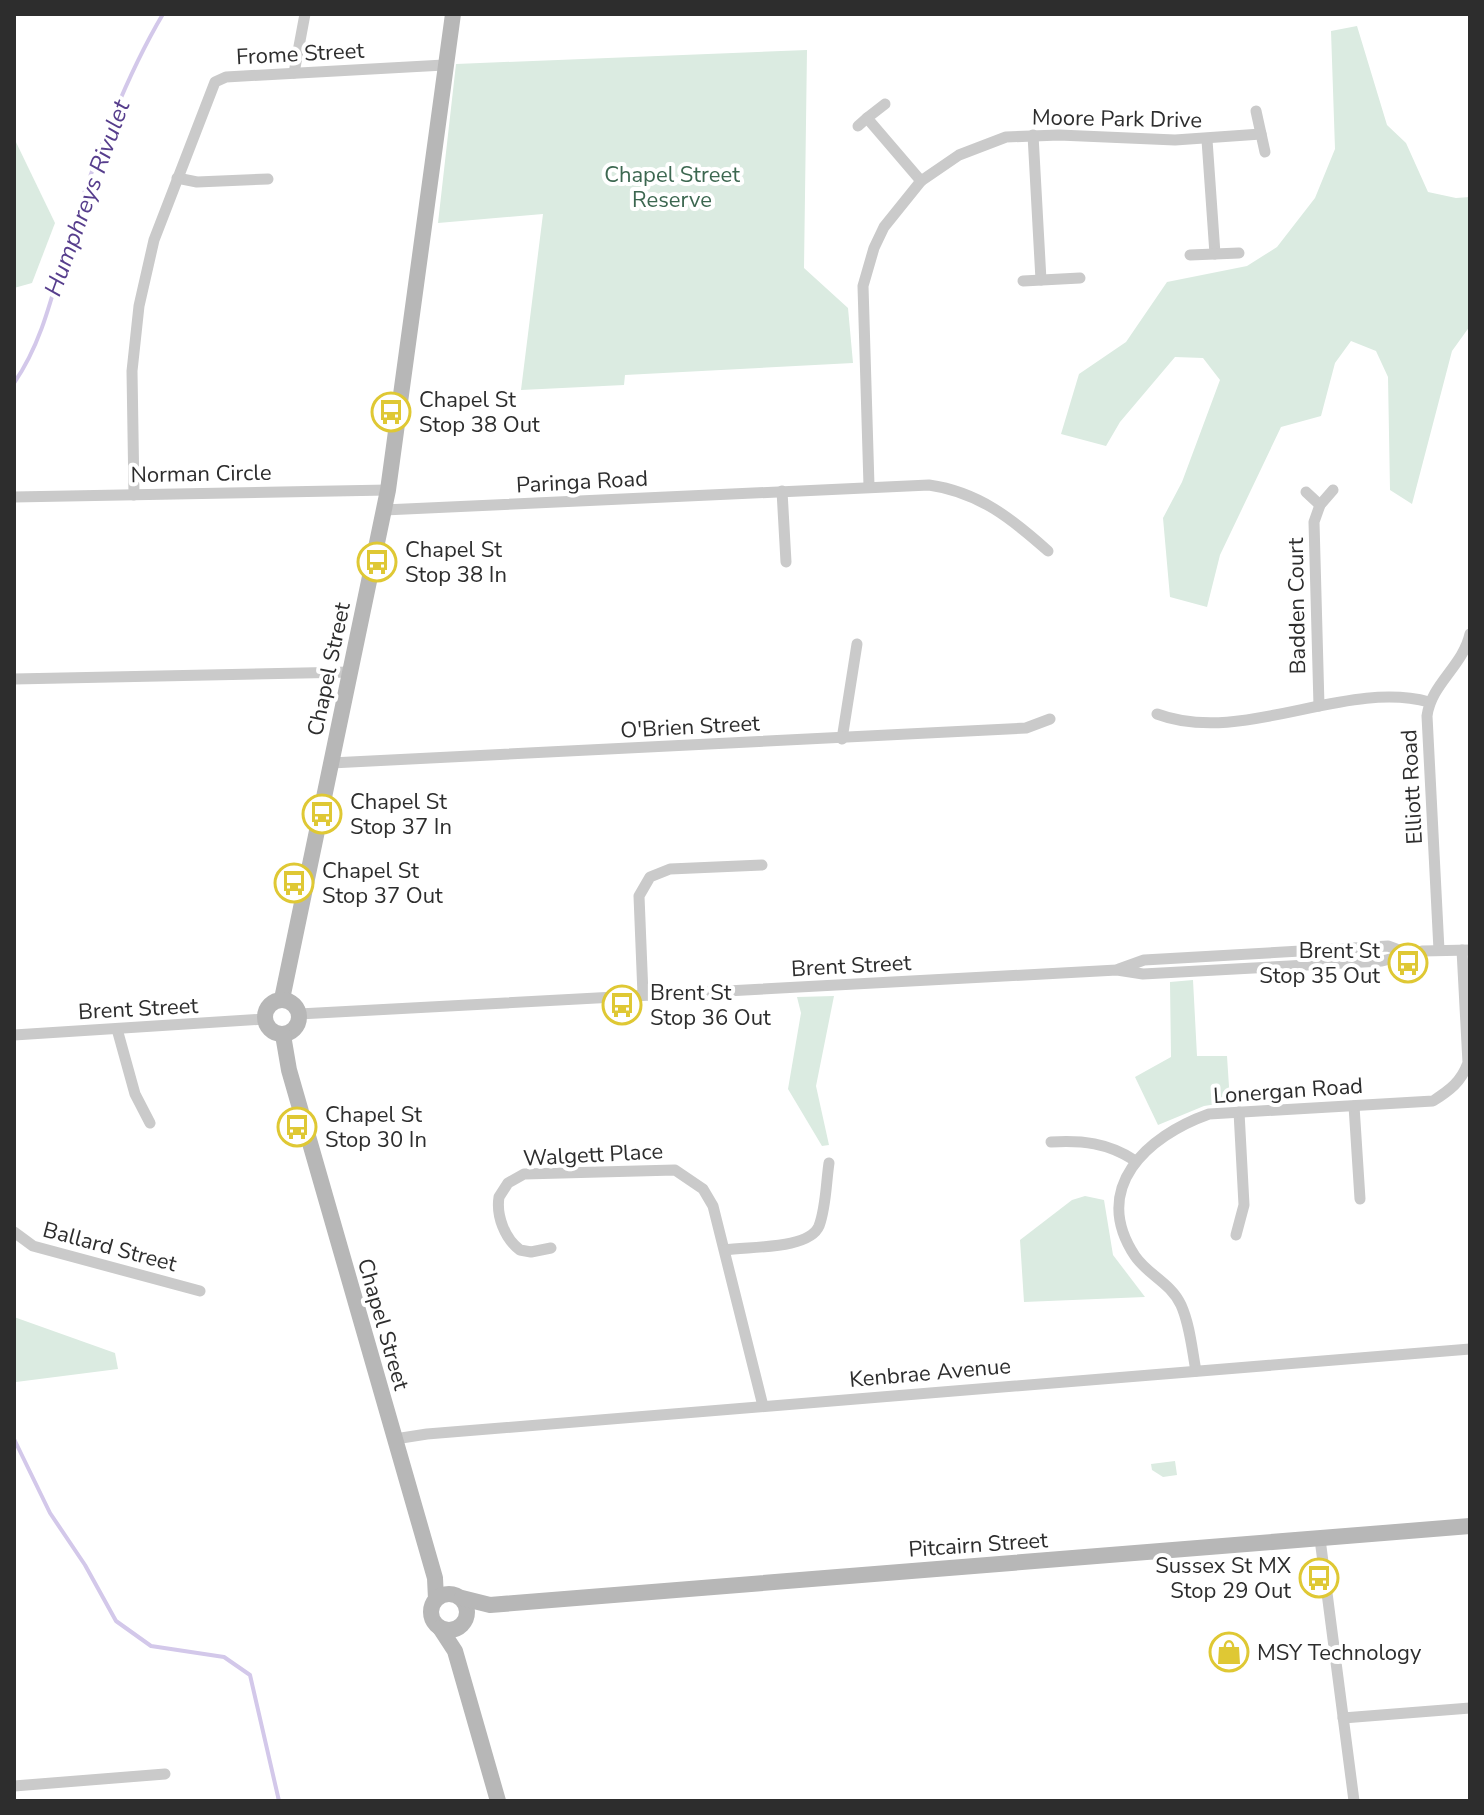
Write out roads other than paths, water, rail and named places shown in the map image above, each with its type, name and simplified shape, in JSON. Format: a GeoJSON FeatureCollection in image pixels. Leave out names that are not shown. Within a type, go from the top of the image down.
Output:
{"type":"FeatureCollection","features":[{"type":"Feature","properties":{"kind":"street"},"geometry":{"type":"LineString","coordinates":[[294,73],[305,14]]}},
{"type":"Feature","properties":{"kind":"street","name":"Chapel Street"},"geometry":{"type":"LineString","coordinates":[[282,999],[388,490],[453,14]]}},
{"type":"Feature","properties":{"kind":"street","name":"Frome Street"},"geometry":{"type":"LineString","coordinates":[[134,495],[132,371],[139,306],[154,240],[215,82],[226,77],[444,65]]}},
{"type":"Feature","properties":{"kind":"street"},"geometry":{"type":"LineString","coordinates":[[885,104],[863,122],[921,181]]}},
{"type":"Feature","properties":{"kind":"street"},"geometry":{"type":"LineString","coordinates":[[1256,111],[1265,152]]}},
{"type":"Feature","properties":{"kind":"street","name":"Moore Park Drive"},"geometry":{"type":"LineString","coordinates":[[869,486],[863,286],[884,227],[921,181],[982,145],[1033,135],[1207,140],[1261,134]]}},
{"type":"Feature","properties":{"kind":"street"},"geometry":{"type":"LineString","coordinates":[[1033,135],[1041,280]]}},
{"type":"Feature","properties":{"kind":"street"},"geometry":{"type":"LineString","coordinates":[[1207,140],[1215,254]]}},
{"type":"Feature","properties":{"kind":"street"},"geometry":{"type":"LineString","coordinates":[[177,178],[197,182],[268,179]]}},
{"type":"Feature","properties":{"kind":"street"},"geometry":{"type":"LineString","coordinates":[[1190,255],[1239,253]]}},
{"type":"Feature","properties":{"kind":"street"},"geometry":{"type":"LineString","coordinates":[[1023,281],[1080,278]]}},
{"type":"Feature","properties":{"kind":"street","name":"Paringa Road"},"geometry":{"type":"LineString","coordinates":[[384,510],[929,485],[966,493],[1007,515],[1048,551]]}},
{"type":"Feature","properties":{"kind":"street","name":"Norman Circle"},"geometry":{"type":"LineString","coordinates":[[14,497],[388,490]]}},
{"type":"Feature","properties":{"kind":"street"},"geometry":{"type":"LineString","coordinates":[[1306,492],[1320,505],[1333,490]]}},
{"type":"Feature","properties":{"kind":"street"},"geometry":{"type":"LineString","coordinates":[[782,491],[786,562]]}},
{"type":"Feature","properties":{"kind":"street","name":"Badden Court"},"geometry":{"type":"LineString","coordinates":[[1319,706],[1313,558],[1314,522],[1320,505]]}},
{"type":"Feature","properties":{"kind":"street","name":"Elliott Road"},"geometry":{"type":"LineString","coordinates":[[1439,950],[1429,702],[1463,655],[1470,634]]}},
{"type":"Feature","properties":{"kind":"street"},"geometry":{"type":"LineString","coordinates":[[842,739],[857,644]]}},
{"type":"Feature","properties":{"kind":"street"},"geometry":{"type":"LineString","coordinates":[[14,679],[351,672]]}},
{"type":"Feature","properties":{"kind":"street"},"geometry":{"type":"LineString","coordinates":[[1157,714],[1182,721],[1204,722],[1253,719],[1319,706],[1408,698],[1429,702]]}},
{"type":"Feature","properties":{"kind":"street","name":"O'Brien Street"},"geometry":{"type":"LineString","coordinates":[[331,763],[1026,728],[1050,719]]}},
{"type":"Feature","properties":{"kind":"street"},"geometry":{"type":"LineString","coordinates":[[643,995],[639,896],[650,877],[662,870],[762,865]]}},
{"type":"Feature","properties":{"kind":"street","name":"Brent Street"},"geometry":{"type":"LineString","coordinates":[[299,1014],[1117,970],[1143,974],[1382,961],[1407,953],[1466,950]]}},
{"type":"Feature","properties":{"kind":"street","name":"Lonergan Road"},"geometry":{"type":"LineString","coordinates":[[1196,1371],[1182,1306],[1170,1287],[1137,1259],[1120,1217],[1120,1197],[1134,1160],[1155,1140],[1181,1124],[1209,1114],[1433,1101],[1466,1082],[1466,950]]}},
{"type":"Feature","properties":{"kind":"street"},"geometry":{"type":"LineString","coordinates":[[282,999],[291,1002],[299,1014],[294,1030],[283,1035],[269,1029],[264,1019],[267,1008],[282,999]]}},
{"type":"Feature","properties":{"kind":"street","name":"Brent Street"},"geometry":{"type":"LineString","coordinates":[[14,1035],[264,1019]]}},
{"type":"Feature","properties":{"kind":"street"},"geometry":{"type":"LineString","coordinates":[[117,1029],[135,1094],[150,1123]]}},
{"type":"Feature","properties":{"kind":"street","name":"Chapel Street"},"geometry":{"type":"LineString","coordinates":[[283,1035],[289,1070],[435,1578],[450,1597]]}},
{"type":"Feature","properties":{"kind":"street"},"geometry":{"type":"LineString","coordinates":[[1354,1106],[1360,1199]]}},
{"type":"Feature","properties":{"kind":"street"},"geometry":{"type":"LineString","coordinates":[[1236,1235],[1244,1205],[1239,1112]]}},
{"type":"Feature","properties":{"kind":"street"},"geometry":{"type":"LineString","coordinates":[[1051,1142],[1088,1142],[1117,1148],[1134,1160]]}},
{"type":"Feature","properties":{"kind":"street"},"geometry":{"type":"LineString","coordinates":[[725,1250],[793,1243],[810,1237],[820,1224],[829,1163]]}},
{"type":"Feature","properties":{"kind":"street","name":"Walgett Place"},"geometry":{"type":"LineString","coordinates":[[551,1248],[525,1252],[509,1240],[497,1205],[508,1183],[524,1174],[665,1168],[686,1175],[709,1197],[763,1406]]}},
{"type":"Feature","properties":{"kind":"street","name":"Ballard Street"},"geometry":{"type":"LineString","coordinates":[[14,1232],[33,1246],[200,1291]]}},
{"type":"Feature","properties":{"kind":"street","name":"Kenbrae Avenue"},"geometry":{"type":"LineString","coordinates":[[395,1439],[1470,1349]]}},
{"type":"Feature","properties":{"kind":"street","name":"Pitcairn Street"},"geometry":{"type":"LineString","coordinates":[[450,1597],[490,1605],[1470,1526]]}},
{"type":"Feature","properties":{"kind":"street"},"geometry":{"type":"LineString","coordinates":[[1320,1539],[1354,1801]]}},
{"type":"Feature","properties":{"kind":"street"},"geometry":{"type":"LineString","coordinates":[[455,1651],[467,1609],[450,1597],[431,1614],[455,1651],[498,1801]]}},
{"type":"Feature","properties":{"kind":"street","name":"Pitcairn Street"},"geometry":{"type":"LineString","coordinates":[[464,1622],[490,1605]]}},
{"type":"Feature","properties":{"kind":"street"},"geometry":{"type":"LineString","coordinates":[[440,1628],[452,1630],[464,1622]]}},
{"type":"Feature","properties":{"kind":"street"},"geometry":{"type":"LineString","coordinates":[[1343,1718],[1470,1708]]}},
{"type":"Feature","properties":{"kind":"street"},"geometry":{"type":"LineString","coordinates":[[14,1786],[165,1774]]}},
{"type":"Feature","properties":{"kind":"waterway","name":"Humphreys Rivulet"},"geometry":{"type":"LineString","coordinates":[[14,383],[43,325],[74,222],[113,116],[163,14]]}},
{"type":"Feature","properties":{"kind":"waterway","name":"Humphreys Rivulet"},"geometry":{"type":"LineString","coordinates":[[14,1439],[50,1513],[85,1565],[116,1621],[151,1646],[224,1657],[250,1675],[279,1801]]}},
{"type":"Feature","properties":{"kind":"place","name":"Chapel St Stop 38 Out"},"geometry":{"type":"Point","coordinates":[391,412]}},
{"type":"Feature","properties":{"kind":"place","name":"Chapel St Stop 38 In"},"geometry":{"type":"Point","coordinates":[377,562]}},
{"type":"Feature","properties":{"kind":"place","name":"Chapel St Stop 37 In"},"geometry":{"type":"Point","coordinates":[322,814]}},
{"type":"Feature","properties":{"kind":"place","name":"Chapel St Stop 37 Out"},"geometry":{"type":"Point","coordinates":[294,883]}},
{"type":"Feature","properties":{"kind":"place","name":"Brent St Stop 35 Out"},"geometry":{"type":"Point","coordinates":[1408,963]}},
{"type":"Feature","properties":{"kind":"place","name":"Brent St Stop 36 Out"},"geometry":{"type":"Point","coordinates":[622,1005]}},
{"type":"Feature","properties":{"kind":"place","name":"Chapel St Stop 30 In"},"geometry":{"type":"Point","coordinates":[297,1127]}},
{"type":"Feature","properties":{"kind":"place","name":"Sussex St MX Stop 29 Out"},"geometry":{"type":"Point","coordinates":[1319,1578]}},
{"type":"Feature","properties":{"kind":"place","name":"MSY Technology"},"geometry":{"type":"Point","coordinates":[1229,1652]}},
{"type":"Feature","properties":{"kind":"park label","name":"Chapel Street Reserve"},"geometry":{"type":"Point","coordinates":[672,186]}}]}
